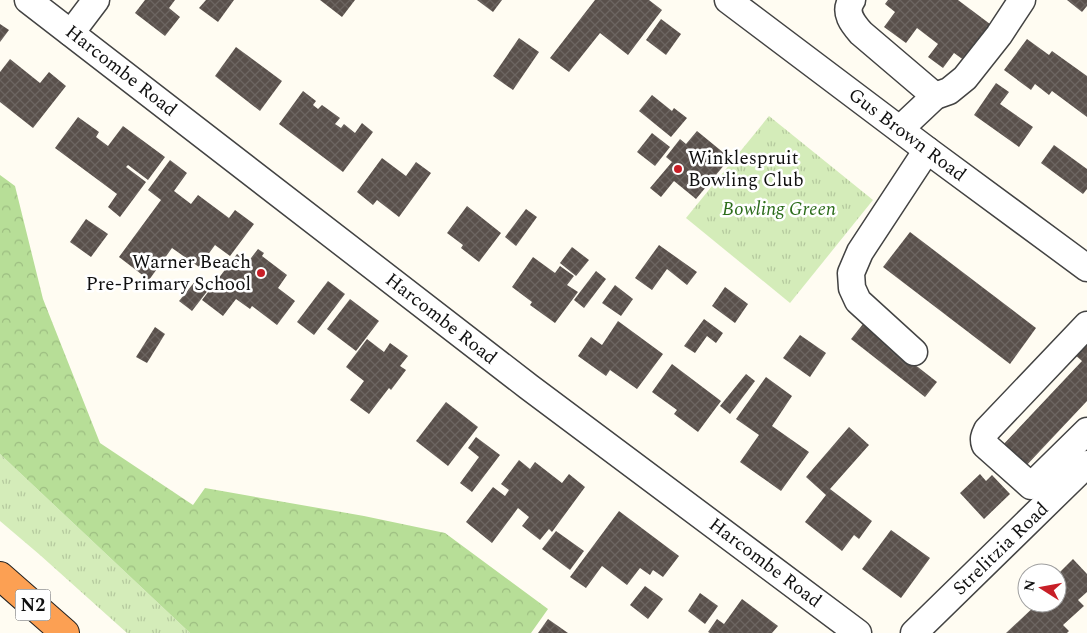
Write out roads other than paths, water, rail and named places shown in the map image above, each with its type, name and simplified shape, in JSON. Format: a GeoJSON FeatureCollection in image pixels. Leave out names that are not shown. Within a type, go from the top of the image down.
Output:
{"type":"FeatureCollection","features":[{"type":"Feature","properties":{"kind":"highway","name":"N2"},"geometry":{"type":"LineString","coordinates":[[0,576],[65,633]]}},
{"type":"Feature","properties":{"kind":"street","name":"Harcombe Road"},"geometry":{"type":"LineString","coordinates":[[28,0],[529,387],[858,633]]}},
{"type":"Feature","properties":{"kind":"street"},"geometry":{"type":"LineString","coordinates":[[71,33],[96,0]]}},
{"type":"Feature","properties":{"kind":"street","name":"Gus Brown Road"},"geometry":{"type":"LineString","coordinates":[[728,0],[1087,268]]}},
{"type":"Feature","properties":{"kind":"street"},"geometry":{"type":"LineString","coordinates":[[852,0],[849,4],[849,14],[852,23],[861,33],[935,96]]}},
{"type":"Feature","properties":{"kind":"street"},"geometry":{"type":"LineString","coordinates":[[900,129],[935,96],[949,91],[965,78],[1022,0]]}},
{"type":"Feature","properties":{"kind":"street"},"geometry":{"type":"LineString","coordinates":[[914,352],[858,301],[852,288],[851,273],[860,252],[927,150]]}},
{"type":"Feature","properties":{"kind":"street"},"geometry":{"type":"LineString","coordinates":[[1087,325],[1003,413],[984,436],[985,445],[1040,493],[1087,431]]}},
{"type":"Feature","properties":{"kind":"street","name":"Strelitzia Road"},"geometry":{"type":"LineString","coordinates":[[914,633],[1040,493],[1087,464]]}},
{"type":"Feature","properties":{"kind":"place","name":"Winklespruit Bowling Club"},"geometry":{"type":"Point","coordinates":[678,169]}},
{"type":"Feature","properties":{"kind":"place","name":"Warner Beach Pre-Primary School"},"geometry":{"type":"Point","coordinates":[261,273]}},
{"type":"Feature","properties":{"kind":"park label","name":"Bowling Green"},"geometry":{"type":"Point","coordinates":[779,209]}}]}
